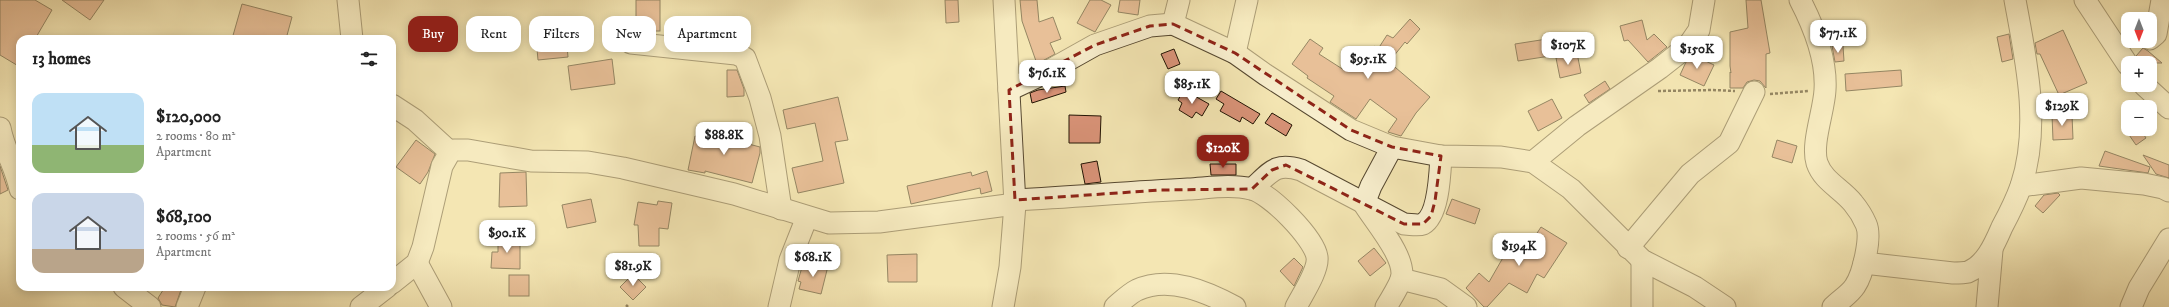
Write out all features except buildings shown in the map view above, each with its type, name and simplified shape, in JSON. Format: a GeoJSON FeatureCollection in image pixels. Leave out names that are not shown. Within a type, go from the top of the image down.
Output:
{"type":"FeatureCollection","features":[{"type":"Feature","properties":{"kind":"street"},"geometry":{"type":"LineString","coordinates":[[348,0],[352,35]]}},
{"type":"Feature","properties":{"kind":"street"},"geometry":{"type":"LineString","coordinates":[[1003,307],[1010,267],[1015,202],[1004,0]]}},
{"type":"Feature","properties":{"kind":"street"},"geometry":{"type":"LineString","coordinates":[[1173,24],[1179,0]]}},
{"type":"Feature","properties":{"kind":"street"},"geometry":{"type":"LineString","coordinates":[[1235,53],[1247,0]]}},
{"type":"Feature","properties":{"kind":"street"},"geometry":{"type":"LineString","coordinates":[[1533,162],[1577,126],[1660,68],[1688,46],[1699,30],[1704,0]]}},
{"type":"Feature","properties":{"kind":"street"},"geometry":{"type":"LineString","coordinates":[[1800,0],[1811,21],[1823,59],[1825,89],[1816,145],[1817,162],[1825,177],[1853,203],[1867,225],[1867,244],[1864,263],[1855,286],[1833,307]]}},
{"type":"Feature","properties":{"kind":"street"},"geometry":{"type":"LineString","coordinates":[[1864,263],[1953,273],[1968,272],[1978,265],[1992,250],[2021,186],[2030,145],[2030,104],[2026,63],[2015,0]]}},
{"type":"Feature","properties":{"kind":"street"},"geometry":{"type":"LineString","coordinates":[[2085,0],[2122,56]]}},
{"type":"Feature","properties":{"kind":"street"},"geometry":{"type":"LineString","coordinates":[[2157,28],[2162,0]]}},
{"type":"Feature","properties":{"kind":"street"},"geometry":{"type":"LineString","coordinates":[[1009,90],[1045,73],[1094,45],[1150,26],[1173,24],[1235,53],[1351,130],[1392,147],[1441,156],[1501,157],[1533,162],[1571,189],[1635,254],[1695,287],[1724,307]]}},
{"type":"Feature","properties":{"kind":"street"},"geometry":{"type":"LineString","coordinates":[[656,46],[736,54],[745,58],[760,98],[770,136],[782,209]]}},
{"type":"Feature","properties":{"kind":"street"},"geometry":{"type":"LineString","coordinates":[[2132,56],[2141,48]]}},
{"type":"Feature","properties":{"kind":"street"},"geometry":{"type":"LineString","coordinates":[[1642,307],[1635,254],[1690,174],[1728,144],[1754,92]]}},
{"type":"Feature","properties":{"kind":"street"},"geometry":{"type":"LineString","coordinates":[[2152,92],[2169,108]]}},
{"type":"Feature","properties":{"kind":"street"},"geometry":{"type":"LineString","coordinates":[[396,108],[415,120],[450,152]]}},
{"type":"Feature","properties":{"kind":"street"},"geometry":{"type":"LineString","coordinates":[[0,128],[2,139],[16,171]]}},
{"type":"Feature","properties":{"kind":"street"},"geometry":{"type":"LineString","coordinates":[[1364,204],[1371,186],[1392,147]]}},
{"type":"Feature","properties":{"kind":"street"},"geometry":{"type":"LineString","coordinates":[[396,281],[417,263],[423,247],[442,166],[450,152],[454,150],[468,150],[531,160],[588,162],[616,167],[734,194],[829,223],[855,224],[1015,202],[1162,190],[1231,187],[1252,189],[1269,199],[1286,214],[1313,246],[1317,258],[1316,268],[1296,307]]}},
{"type":"Feature","properties":{"kind":"street"},"geometry":{"type":"LineString","coordinates":[[1252,189],[1272,170],[1286,166],[1301,170],[1404,224],[1423,224],[1431,216],[1435,201],[1441,156]]}},
{"type":"Feature","properties":{"kind":"street"},"geometry":{"type":"LineString","coordinates":[[2021,186],[2081,178],[2144,184],[2163,188],[2169,191]]}},
{"type":"Feature","properties":{"kind":"street"},"geometry":{"type":"LineString","coordinates":[[1364,204],[1397,254],[1401,270],[1401,279],[1386,307]]}},
{"type":"Feature","properties":{"kind":"street"},"geometry":{"type":"LineString","coordinates":[[779,307],[790,260],[807,217]]}},
{"type":"Feature","properties":{"kind":"street"},"geometry":{"type":"LineString","coordinates":[[2131,307],[2139,288],[2169,239]]}},
{"type":"Feature","properties":{"kind":"street"},"geometry":{"type":"LineString","coordinates":[[1987,307],[1992,250]]}},
{"type":"Feature","properties":{"kind":"street"},"geometry":{"type":"LineString","coordinates":[[417,263],[441,307]]}},
{"type":"Feature","properties":{"kind":"street"},"geometry":{"type":"LineString","coordinates":[[1401,279],[1441,289],[1466,307]]}},
{"type":"Feature","properties":{"kind":"street"},"geometry":{"type":"LineString","coordinates":[[1115,307],[1137,290],[1152,286],[1165,285],[1187,287],[1234,307]]}},
{"type":"Feature","properties":{"kind":"street"},"geometry":{"type":"LineString","coordinates":[[129,291],[150,307]]}},
{"type":"Feature","properties":{"kind":"street"},"geometry":{"type":"LineString","coordinates":[[187,307],[193,291]]}},
{"type":"Feature","properties":{"kind":"street"},"geometry":{"type":"LineString","coordinates":[[361,307],[382,291]]}},
{"type":"Feature","properties":{"kind":"path"},"geometry":{"type":"LineString","coordinates":[[1653,92],[1713,90],[1778,94],[1825,89]]}},
{"type":"Feature","properties":{"kind":"highlighted area"},"geometry":{"type":"Polygon","coordinates":[[[1173,24],[1235,53],[1351,130],[1392,147],[1441,156],[1435,201],[1431,216],[1423,224],[1404,224],[1286,165],[1272,170],[1252,189],[1161,190],[1015,200],[1009,90],[1095,45],[1150,26],[1173,24]]]}}]}
